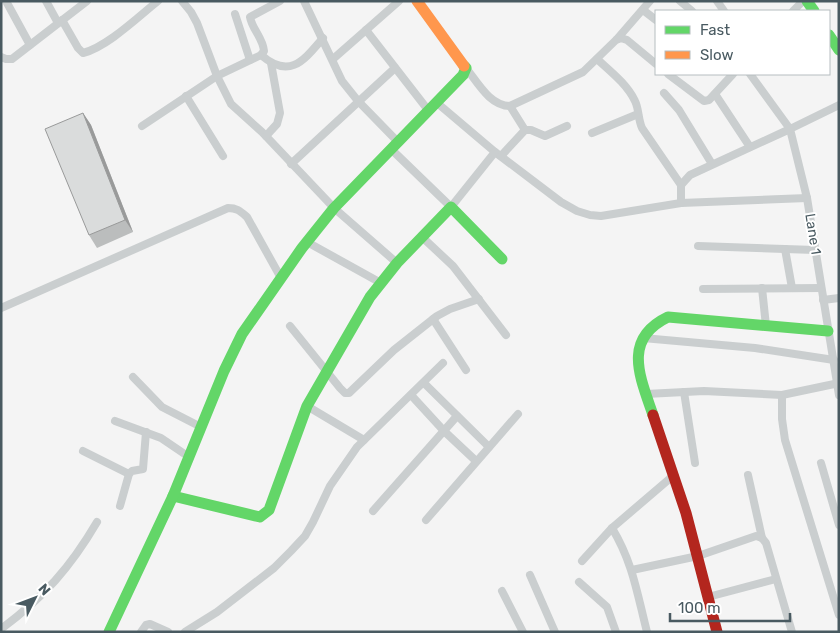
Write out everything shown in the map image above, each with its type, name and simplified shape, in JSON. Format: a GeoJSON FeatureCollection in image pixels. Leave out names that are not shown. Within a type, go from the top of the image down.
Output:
{"type":"FeatureCollection","features":[{"type":"Feature","properties":{"kind":"main road"},"geometry":{"type":"LineString","coordinates":[[109,632],[173,496],[232,352],[242,334],[307,242],[334,208],[463,75],[466,68],[418,1]]}},
{"type":"Feature","properties":{"kind":"main road"},"geometry":{"type":"LineString","coordinates":[[830,36],[839,50]]}},
{"type":"Feature","properties":{"kind":"main road"},"geometry":{"type":"LineString","coordinates":[[173,496],[260,518],[265,515],[269,510],[307,406],[370,297],[397,263],[451,207],[502,259]]}},
{"type":"Feature","properties":{"kind":"main road"},"geometry":{"type":"LineString","coordinates":[[717,632],[698,556],[674,475],[646,394],[637,358],[643,338],[653,325],[668,318],[766,326],[829,335]]}},
{"type":"Feature","properties":{"kind":"street"},"geometry":{"type":"LineString","coordinates":[[6,1],[30,45]]}},
{"type":"Feature","properties":{"kind":"street"},"geometry":{"type":"LineString","coordinates":[[46,1],[83,53],[94,49],[123,29],[158,1]]}},
{"type":"Feature","properties":{"kind":"street"},"geometry":{"type":"LineString","coordinates":[[1,57],[12,59],[87,1]]}},
{"type":"Feature","properties":{"kind":"street"},"geometry":{"type":"LineString","coordinates":[[182,1],[191,12],[197,24],[217,76],[231,104],[266,136],[334,208],[397,263]]}},
{"type":"Feature","properties":{"kind":"street"},"geometry":{"type":"LineString","coordinates":[[142,126],[217,76],[261,54],[264,51],[264,46],[251,23],[250,17],[280,1]]}},
{"type":"Feature","properties":{"kind":"street"},"geometry":{"type":"LineString","coordinates":[[304,1],[342,80],[394,145],[451,207],[498,154],[526,130],[531,130],[545,136],[567,126]]}},
{"type":"Feature","properties":{"kind":"street"},"geometry":{"type":"LineString","coordinates":[[333,59],[399,1]]}},
{"type":"Feature","properties":{"kind":"street"},"geometry":{"type":"LineString","coordinates":[[466,68],[494,101],[501,106],[510,106],[584,72],[616,40],[650,1]]}},
{"type":"Feature","properties":{"kind":"street"},"geometry":{"type":"LineString","coordinates":[[680,1],[691,10]]}},
{"type":"Feature","properties":{"kind":"street"},"geometry":{"type":"LineString","coordinates":[[794,10],[803,1]]}},
{"type":"Feature","properties":{"kind":"street"},"geometry":{"type":"LineString","coordinates":[[642,10],[655,19]]}},
{"type":"Feature","properties":{"kind":"street"},"geometry":{"type":"LineString","coordinates":[[235,14],[250,60]]}},
{"type":"Feature","properties":{"kind":"street"},"geometry":{"type":"LineString","coordinates":[[366,30],[395,68],[432,106],[560,202],[590,216],[601,216],[681,203],[807,198]]}},
{"type":"Feature","properties":{"kind":"street"},"geometry":{"type":"LineString","coordinates":[[261,54],[271,63],[296,65],[323,38]]}},
{"type":"Feature","properties":{"kind":"street"},"geometry":{"type":"LineString","coordinates":[[616,40],[621,38],[627,40],[655,63]]}},
{"type":"Feature","properties":{"kind":"street"},"geometry":{"type":"LineString","coordinates":[[597,59],[632,95],[642,128],[682,185]]}},
{"type":"Feature","properties":{"kind":"street"},"geometry":{"type":"LineString","coordinates":[[266,136],[277,124],[280,113],[271,63]]}},
{"type":"Feature","properties":{"kind":"street"},"geometry":{"type":"LineString","coordinates":[[291,164],[395,68]]}},
{"type":"Feature","properties":{"kind":"street"},"geometry":{"type":"LineString","coordinates":[[669,75],[704,101],[709,100],[731,75]]}},
{"type":"Feature","properties":{"kind":"street"},"geometry":{"type":"LineString","coordinates":[[751,75],[790,129]]}},
{"type":"Feature","properties":{"kind":"street"},"geometry":{"type":"LineString","coordinates":[[664,93],[679,110],[712,164]]}},
{"type":"Feature","properties":{"kind":"street"},"geometry":{"type":"LineString","coordinates":[[715,94],[750,147]]}},
{"type":"Feature","properties":{"kind":"street"},"geometry":{"type":"LineString","coordinates":[[186,96],[222,156]]}},
{"type":"Feature","properties":{"kind":"street"},"geometry":{"type":"LineString","coordinates":[[681,203],[682,185],[690,175],[839,105]]}},
{"type":"Feature","properties":{"kind":"street"},"geometry":{"type":"LineString","coordinates":[[510,106],[526,130]]}},
{"type":"Feature","properties":{"kind":"street"},"geometry":{"type":"LineString","coordinates":[[592,133],[638,114]]}},
{"type":"Feature","properties":{"kind":"street","name":"Lane 1"},"geometry":{"type":"LineString","coordinates":[[790,129],[807,198],[839,395]]}},
{"type":"Feature","properties":{"kind":"street"},"geometry":{"type":"LineString","coordinates":[[1,308],[228,208],[240,210],[246,217],[281,278]]}},
{"type":"Feature","properties":{"kind":"street"},"geometry":{"type":"LineString","coordinates":[[422,237],[453,266],[506,335]]}},
{"type":"Feature","properties":{"kind":"street"},"geometry":{"type":"LineString","coordinates":[[307,242],[381,283]]}},
{"type":"Feature","properties":{"kind":"street"},"geometry":{"type":"LineString","coordinates":[[698,246],[815,250]]}},
{"type":"Feature","properties":{"kind":"street"},"geometry":{"type":"LineString","coordinates":[[785,249],[792,288]]}},
{"type":"Feature","properties":{"kind":"street"},"geometry":{"type":"LineString","coordinates":[[703,288],[821,288]]}},
{"type":"Feature","properties":{"kind":"street"},"geometry":{"type":"LineString","coordinates":[[762,288],[766,326]]}},
{"type":"Feature","properties":{"kind":"street"},"geometry":{"type":"LineString","coordinates":[[823,300],[839,298]]}},
{"type":"Feature","properties":{"kind":"street"},"geometry":{"type":"LineString","coordinates":[[290,326],[340,388],[345,393],[349,393],[394,350],[434,319],[450,309],[479,300]]}},
{"type":"Feature","properties":{"kind":"street"},"geometry":{"type":"LineString","coordinates":[[434,319],[466,370]]}},
{"type":"Feature","properties":{"kind":"street"},"geometry":{"type":"LineString","coordinates":[[829,335],[839,338]]}},
{"type":"Feature","properties":{"kind":"street"},"geometry":{"type":"LineString","coordinates":[[643,338],[755,348],[834,360]]}},
{"type":"Feature","properties":{"kind":"street"},"geometry":{"type":"LineString","coordinates":[[185,632],[238,596],[274,568],[291,551],[305,536],[330,486],[357,447],[443,363]]}},
{"type":"Feature","properties":{"kind":"street"},"geometry":{"type":"LineString","coordinates":[[133,377],[162,407],[201,427]]}},
{"type":"Feature","properties":{"kind":"street"},"geometry":{"type":"LineString","coordinates":[[424,383],[489,446]]}},
{"type":"Feature","properties":{"kind":"street"},"geometry":{"type":"LineString","coordinates":[[646,394],[704,391],[782,395],[838,383]]}},
{"type":"Feature","properties":{"kind":"street"},"geometry":{"type":"LineString","coordinates":[[684,392],[694,463]]}},
{"type":"Feature","properties":{"kind":"street"},"geometry":{"type":"LineString","coordinates":[[411,395],[444,431],[476,461]]}},
{"type":"Feature","properties":{"kind":"street"},"geometry":{"type":"LineString","coordinates":[[782,395],[782,419],[785,440],[839,615]]}},
{"type":"Feature","properties":{"kind":"street"},"geometry":{"type":"LineString","coordinates":[[307,406],[364,440]]}},
{"type":"Feature","properties":{"kind":"street"},"geometry":{"type":"LineString","coordinates":[[426,520],[518,414]]}},
{"type":"Feature","properties":{"kind":"street"},"geometry":{"type":"LineString","coordinates":[[373,511],[457,416]]}},
{"type":"Feature","properties":{"kind":"street"},"geometry":{"type":"LineString","coordinates":[[115,421],[161,438],[189,457]]}},
{"type":"Feature","properties":{"kind":"street"},"geometry":{"type":"LineString","coordinates":[[120,506],[129,474],[132,471],[143,469],[146,432]]}},
{"type":"Feature","properties":{"kind":"street"},"geometry":{"type":"LineString","coordinates":[[83,451],[129,474]]}},
{"type":"Feature","properties":{"kind":"street"},"geometry":{"type":"LineString","coordinates":[[821,463],[839,525]]}},
{"type":"Feature","properties":{"kind":"street"},"geometry":{"type":"LineString","coordinates":[[582,560],[612,528],[674,475]]}},
{"type":"Feature","properties":{"kind":"street"},"geometry":{"type":"LineString","coordinates":[[748,475],[762,538],[766,543],[792,632]]}},
{"type":"Feature","properties":{"kind":"street"},"geometry":{"type":"LineString","coordinates":[[1,629],[36,601],[59,578],[79,552],[97,522]]}},
{"type":"Feature","properties":{"kind":"street"},"geometry":{"type":"LineString","coordinates":[[612,528],[623,546],[632,570],[647,632]]}},
{"type":"Feature","properties":{"kind":"street"},"geometry":{"type":"LineString","coordinates":[[632,570],[698,556],[756,536],[762,538]]}},
{"type":"Feature","properties":{"kind":"street"},"geometry":{"type":"LineString","coordinates":[[530,575],[555,632]]}},
{"type":"Feature","properties":{"kind":"street"},"geometry":{"type":"LineString","coordinates":[[708,597],[776,579]]}},
{"type":"Feature","properties":{"kind":"street"},"geometry":{"type":"LineString","coordinates":[[579,582],[607,607],[616,632]]}},
{"type":"Feature","properties":{"kind":"street"},"geometry":{"type":"LineString","coordinates":[[502,591],[523,632]]}},
{"type":"Feature","properties":{"kind":"street"},"geometry":{"type":"LineString","coordinates":[[141,632],[146,625],[150,624],[168,632]]}},
{"type":"Feature","properties":{"kind":"building"},"geometry":{"type":"Polygon","coordinates":[[[83,113],[125,220],[89,235],[45,129],[83,113]]]}},
{"type":"Feature","properties":{"kind":"traffic: fast"},"geometry":{"type":"LineString","coordinates":[[807,1],[813,10]]}},
{"type":"Feature","properties":{"kind":"traffic: fast"},"geometry":{"type":"LineString","coordinates":[[830,36],[839,50]]}},
{"type":"Feature","properties":{"kind":"traffic: fast"},"geometry":{"type":"LineString","coordinates":[[109,632],[173,496],[224,371],[242,334],[302,248],[334,208],[463,75],[466,68],[464,66]]}},
{"type":"Feature","properties":{"kind":"traffic: fast"},"geometry":{"type":"LineString","coordinates":[[173,496],[260,517],[269,510],[307,406],[370,297],[397,263],[451,207],[502,259]]}},
{"type":"Feature","properties":{"kind":"traffic: fast"},"geometry":{"type":"LineString","coordinates":[[653,415],[643,387],[638,360],[644,336],[654,326],[668,317],[828,331]]}},
{"type":"Feature","properties":{"kind":"traffic: slow"},"geometry":{"type":"LineString","coordinates":[[417,1],[464,66]]}},
{"type":"Feature","properties":{"kind":"traffic: jam"},"geometry":{"type":"LineString","coordinates":[[653,415],[686,513],[717,632]]}}]}
